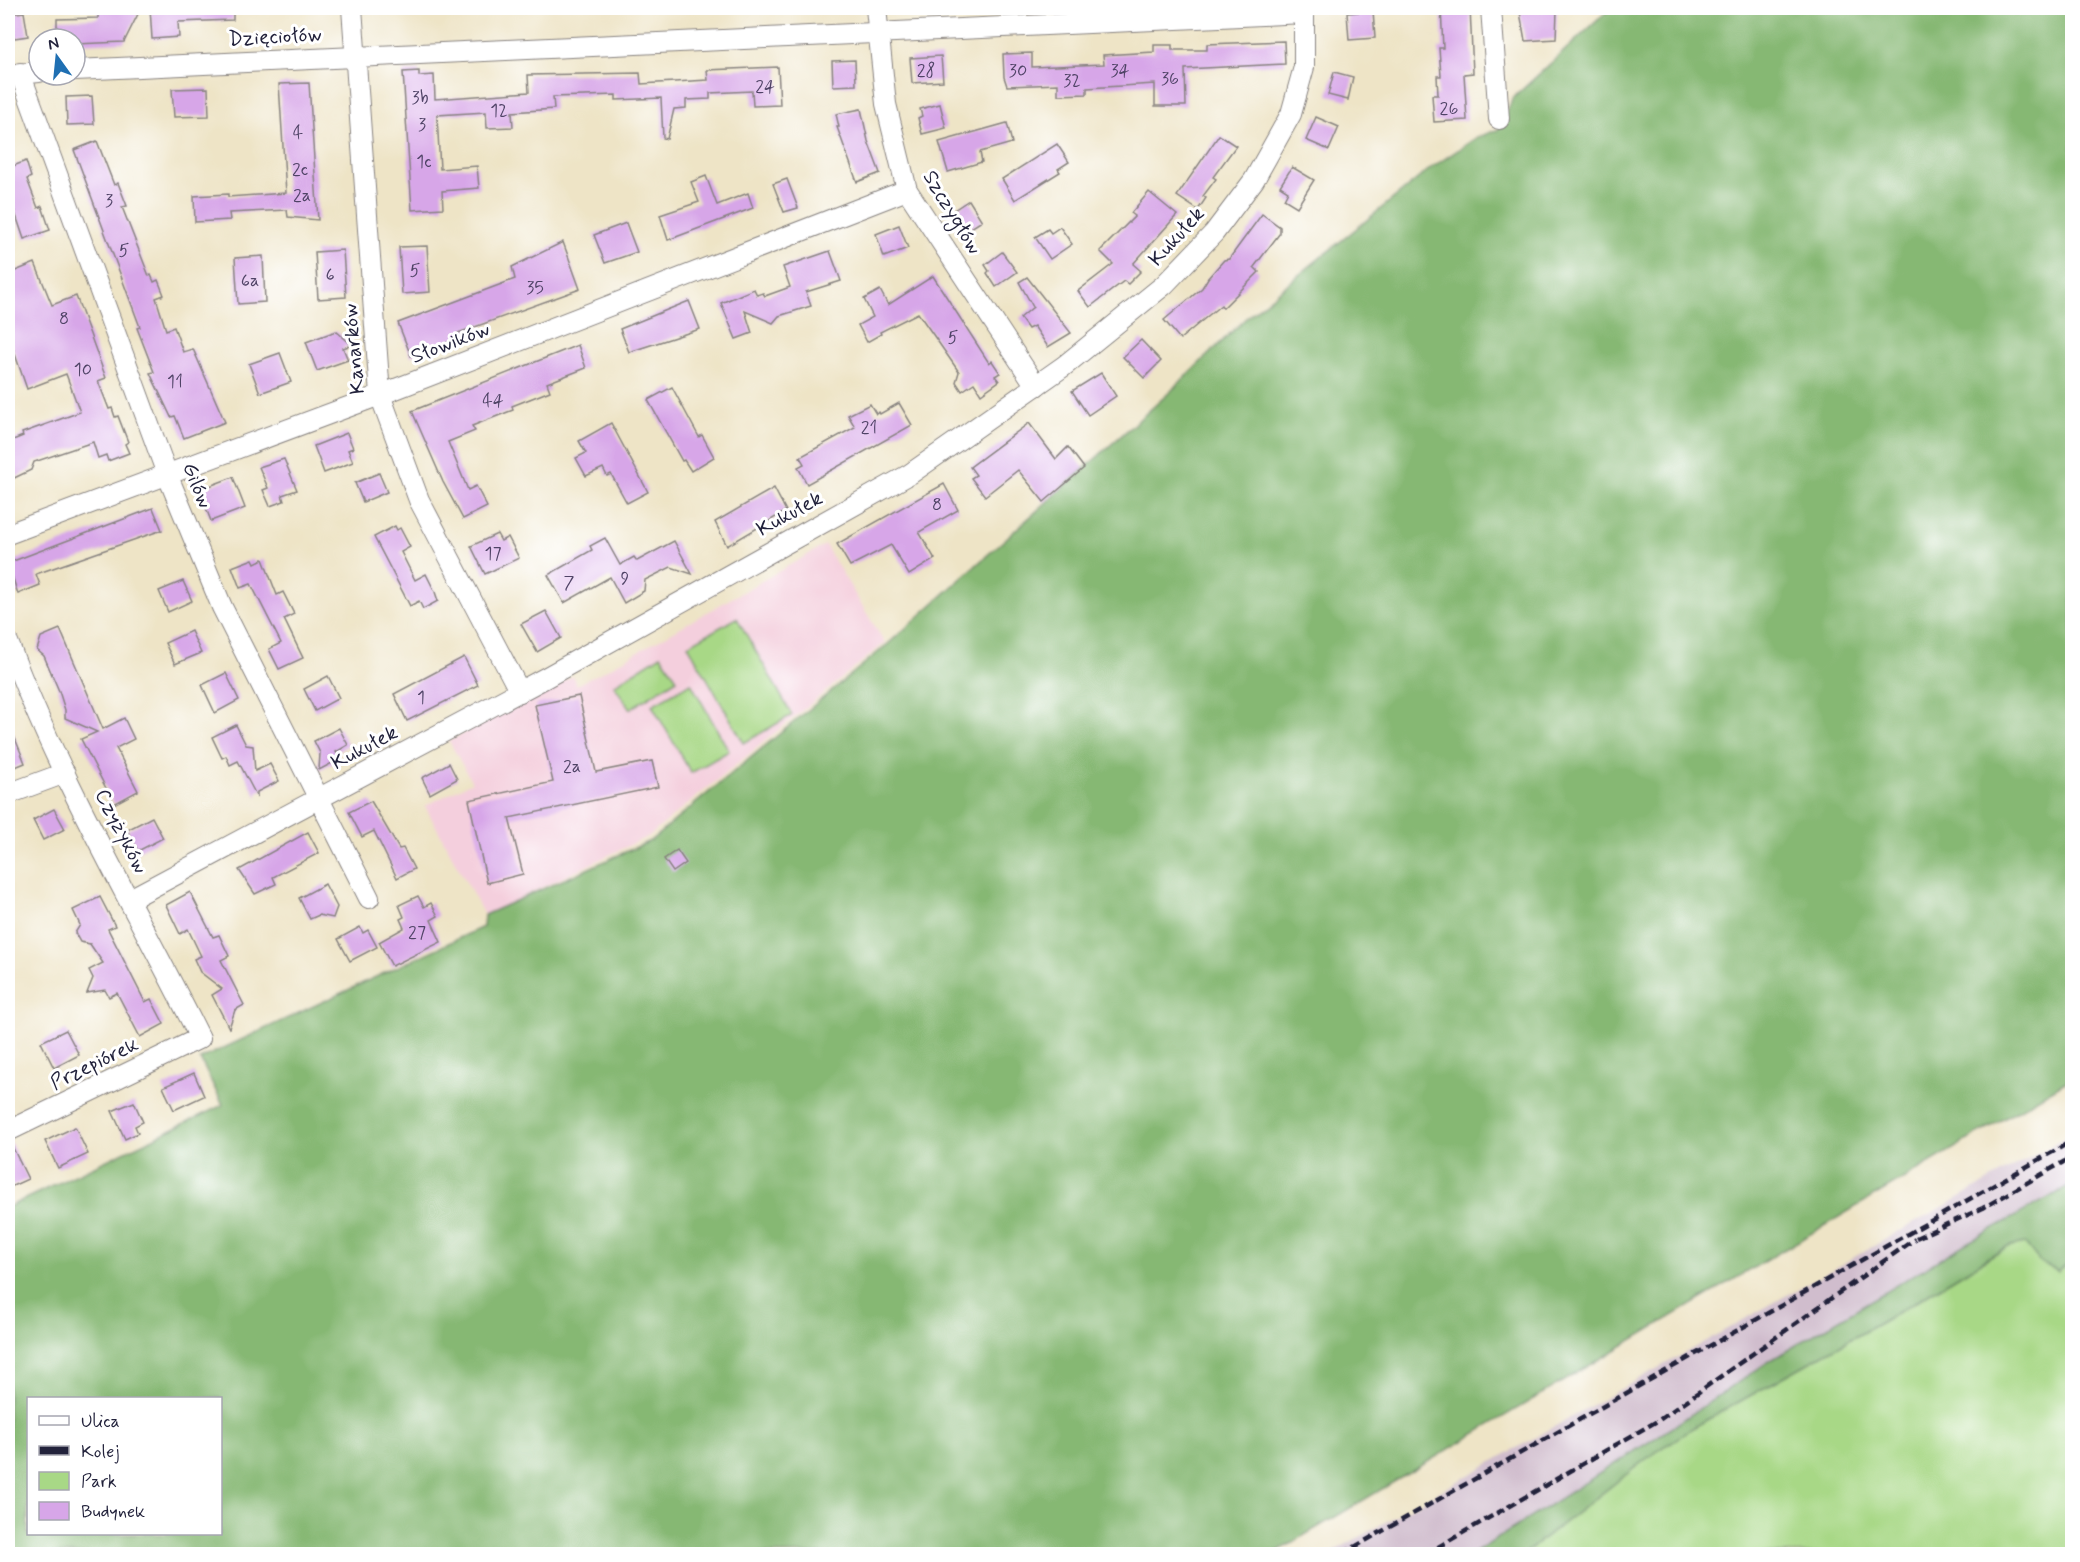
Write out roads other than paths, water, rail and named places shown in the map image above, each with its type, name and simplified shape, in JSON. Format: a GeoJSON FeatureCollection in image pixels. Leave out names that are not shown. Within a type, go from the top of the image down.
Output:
{"type":"FeatureCollection","features":[{"type":"Feature","properties":{"kind":"street","name":"Kanarków"},"geometry":{"type":"LineString","coordinates":[[352,8],[380,395],[419,500],[520,692]]}},
{"type":"Feature","properties":{"kind":"street","name":"Szczygłów"},"geometry":{"type":"LineString","coordinates":[[876,8],[886,104],[908,190],[1036,386]]}},
{"type":"Feature","properties":{"kind":"street"},"geometry":{"type":"LineString","coordinates":[[1491,8],[1499,120]]}},
{"type":"Feature","properties":{"kind":"street","name":"Dzięciołów"},"geometry":{"type":"LineString","coordinates":[[87,69],[1304,10]]}},
{"type":"Feature","properties":{"kind":"street","name":"Kukułek"},"geometry":{"type":"LineString","coordinates":[[130,899],[520,692],[910,474],[1036,386],[1164,285],[1214,233],[1254,180],[1291,114],[1304,67],[1304,10]]}},
{"type":"Feature","properties":{"kind":"street","name":"Gilów"},"geometry":{"type":"LineString","coordinates":[[22,74],[167,474],[222,607],[317,800],[369,898]]}},
{"type":"Feature","properties":{"kind":"street","name":"Słowików"},"geometry":{"type":"LineString","coordinates":[[8,534],[380,395],[908,190]]}},
{"type":"Feature","properties":{"kind":"street","name":"Czyżyków"},"geometry":{"type":"LineString","coordinates":[[8,642],[27,692],[65,773],[201,1038]]}},
{"type":"Feature","properties":{"kind":"street"},"geometry":{"type":"LineString","coordinates":[[8,794],[65,773]]}},
{"type":"Feature","properties":{"kind":"street","name":"Przepiórek"},"geometry":{"type":"LineString","coordinates":[[8,1131],[201,1038]]}},
{"type":"Feature","properties":{"kind":"railway"},"geometry":{"type":"LineString","coordinates":[[1342,1554],[2072,1141]]}},
{"type":"Feature","properties":{"kind":"railway"},"geometry":{"type":"LineString","coordinates":[[1916,1238],[1983,1208],[2072,1157]]}},
{"type":"Feature","properties":{"kind":"railway"},"geometry":{"type":"LineString","coordinates":[[1426,1554],[1659,1420],[1915,1239]]}}]}
